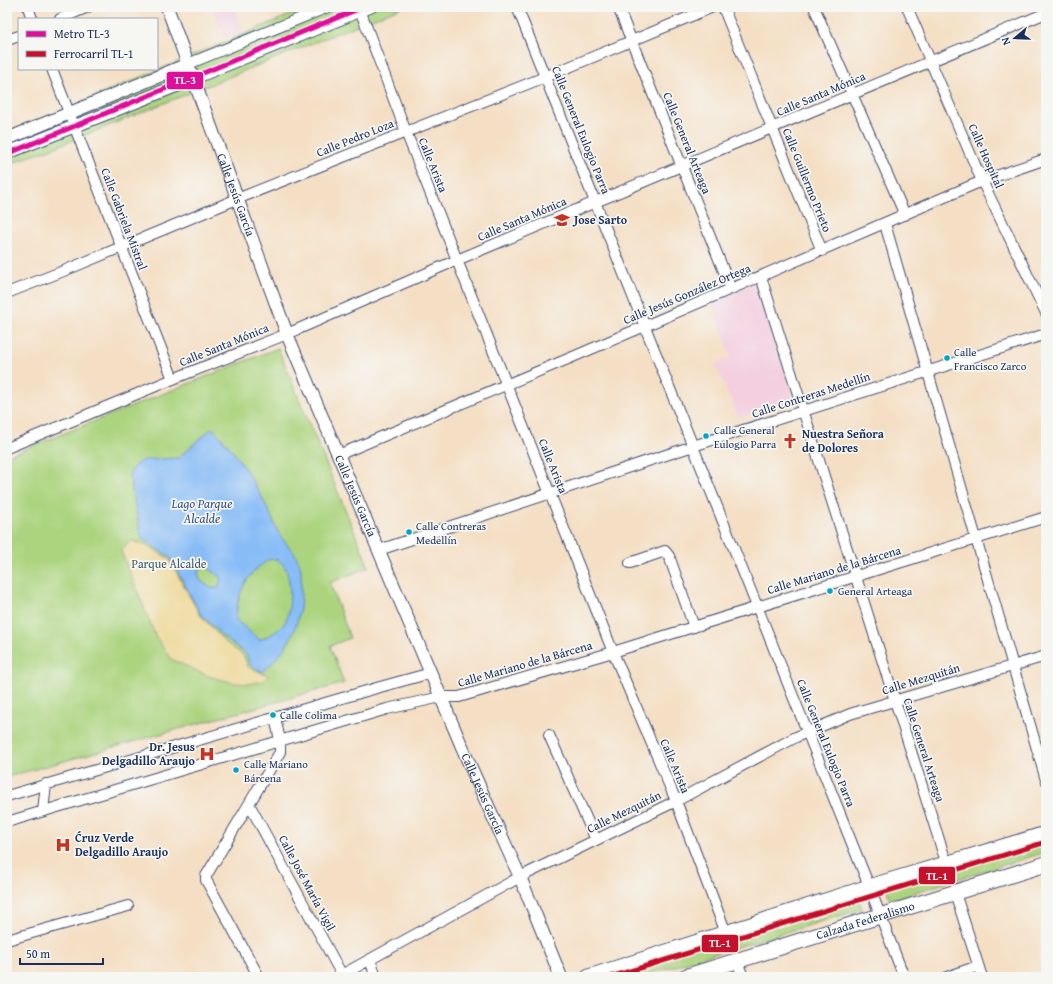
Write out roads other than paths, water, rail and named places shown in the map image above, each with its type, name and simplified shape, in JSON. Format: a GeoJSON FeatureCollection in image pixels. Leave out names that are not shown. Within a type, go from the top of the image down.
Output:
{"type":"FeatureCollection","features":[{"type":"Feature","properties":{"kind":"main road"},"geometry":{"type":"LineString","coordinates":[[589,977],[869,887],[947,865],[1046,834]]}},
{"type":"Feature","properties":{"kind":"main road","name":"Calzada Federalismo"},"geometry":{"type":"LineString","coordinates":[[685,977],[1046,864]]}},
{"type":"Feature","properties":{"kind":"street"},"geometry":{"type":"LineString","coordinates":[[28,7],[32,18]]}},
{"type":"Feature","properties":{"kind":"street"},"geometry":{"type":"LineString","coordinates":[[62,18],[88,7]]}},
{"type":"Feature","properties":{"kind":"street","name":"Calle Jesús García"},"geometry":{"type":"LineString","coordinates":[[167,7],[287,334],[441,697],[520,877],[561,977]]}},
{"type":"Feature","properties":{"kind":"street"},"geometry":{"type":"LineString","coordinates":[[7,139],[328,7]]}},
{"type":"Feature","properties":{"kind":"street"},"geometry":{"type":"LineString","coordinates":[[7,153],[194,79],[359,9],[372,7]]}},
{"type":"Feature","properties":{"kind":"street","name":"Calle General Eulogio Parra"},"geometry":{"type":"LineString","coordinates":[[517,7],[904,977]]}},
{"type":"Feature","properties":{"kind":"street","name":"Calle General Arteaga"},"geometry":{"type":"LineString","coordinates":[[618,7],[731,289]]}},
{"type":"Feature","properties":{"kind":"street","name":"Calle Pedro Loza"},"geometry":{"type":"LineString","coordinates":[[7,293],[545,77],[713,7]]}},
{"type":"Feature","properties":{"kind":"street","name":"Calle Guillermo Prieto"},"geometry":{"type":"LineString","coordinates":[[723,7],[822,251]]}},
{"type":"Feature","properties":{"kind":"street"},"geometry":{"type":"LineString","coordinates":[[814,7],[905,215]]}},
{"type":"Feature","properties":{"kind":"street","name":"Calle Hospital"},"geometry":{"type":"LineString","coordinates":[[906,7],[982,181],[1046,313]]}},
{"type":"Feature","properties":{"kind":"street","name":"Calle Arista"},"geometry":{"type":"LineString","coordinates":[[359,9],[406,132],[613,652],[676,801],[726,933]]}},
{"type":"Feature","properties":{"kind":"street","name":"Calle Santa Mónica"},"geometry":{"type":"LineString","coordinates":[[7,448],[173,379],[287,334],[457,260],[1046,13]]}},
{"type":"Feature","properties":{"kind":"street"},"geometry":{"type":"LineString","coordinates":[[7,40],[18,36]]}},
{"type":"Feature","properties":{"kind":"street","name":"Calle Gabriela Mistral"},"geometry":{"type":"LineString","coordinates":[[52,70],[173,379]]}},
{"type":"Feature","properties":{"kind":"street","name":"Calle Jesús González Ortega"},"geometry":{"type":"LineString","coordinates":[[338,455],[761,277],[982,181],[1046,159]]}},
{"type":"Feature","properties":{"kind":"street"},"geometry":{"type":"LineString","coordinates":[[885,224],[1046,780]]}},
{"type":"Feature","properties":{"kind":"street","name":"Calle General Arteaga"},"geometry":{"type":"LineString","coordinates":[[761,277],[947,865]]}},
{"type":"Feature","properties":{"kind":"street","name":"Calle Contreras Medellín"},"geometry":{"type":"LineString","coordinates":[[379,550],[693,446],[1046,334]]}},
{"type":"Feature","properties":{"kind":"street","name":"Calle Mariano de la Bárcena"},"geometry":{"type":"LineString","coordinates":[[7,822],[387,709],[441,697],[459,697],[613,652],[1046,517]]}},
{"type":"Feature","properties":{"kind":"street"},"geometry":{"type":"LineString","coordinates":[[630,562],[665,551],[669,556],[694,627]]}},
{"type":"Feature","properties":{"kind":"street","name":"Calle Mezquitán"},"geometry":{"type":"LineString","coordinates":[[340,976],[520,877],[676,801],[807,732],[850,714],[1046,656]]}},
{"type":"Feature","properties":{"kind":"street"},"geometry":{"type":"LineString","coordinates":[[7,796],[431,673]]}},
{"type":"Feature","properties":{"kind":"street"},"geometry":{"type":"LineString","coordinates":[[259,977],[206,880],[206,876],[280,752],[280,740],[275,718]]}},
{"type":"Feature","properties":{"kind":"street"},"geometry":{"type":"LineString","coordinates":[[549,735],[596,840]]}},
{"type":"Feature","properties":{"kind":"street"},"geometry":{"type":"LineString","coordinates":[[44,811],[46,784]]}},
{"type":"Feature","properties":{"kind":"street","name":"Calle José María Vigil"},"geometry":{"type":"LineString","coordinates":[[249,804],[340,976]]}},
{"type":"Feature","properties":{"kind":"street"},"geometry":{"type":"LineString","coordinates":[[955,893],[982,977]]}},
{"type":"Feature","properties":{"kind":"street"},"geometry":{"type":"LineString","coordinates":[[7,940],[128,906]]}},
{"type":"Feature","properties":{"kind":"street"},"geometry":{"type":"LineString","coordinates":[[370,960],[376,977]]}},
{"type":"Feature","properties":{"kind":"street"},"geometry":{"type":"LineString","coordinates":[[737,961],[743,977]]}},
{"type":"Feature","properties":{"kind":"street"},"geometry":{"type":"LineString","coordinates":[[947,977],[978,966]]}},
{"type":"Feature","properties":{"kind":"water","name":"Lago Parque Alcalde"},"geometry":{"type":"Polygon","coordinates":[[[212,428],[241,462],[258,490],[277,530],[296,555],[300,565],[301,603],[298,619],[289,642],[277,658],[263,672],[250,665],[246,654],[222,636],[200,613],[170,557],[145,541],[141,536],[129,475],[134,466],[143,460],[178,458],[212,428]],[[270,559],[249,578],[244,585],[238,601],[236,620],[260,640],[275,632],[283,625],[288,614],[290,598],[288,575],[284,566],[279,560],[270,559]],[[207,567],[201,568],[198,573],[200,580],[211,588],[218,588],[220,577],[207,567]]]}},
{"type":"Feature","properties":{"kind":"metro line","name":"TL-3"},"geometry":{"type":"LineString","coordinates":[[7,154],[363,7]]}},
{"type":"Feature","properties":{"kind":"rail line","name":"TL-1"},"geometry":{"type":"LineString","coordinates":[[611,977],[1046,842]]}},
{"type":"Feature","properties":{"kind":"place","name":"Jose Sarto"},"geometry":{"type":"Point","coordinates":[562,220]}},
{"type":"Feature","properties":{"kind":"place","name":"Calle Francisco Zarco"},"geometry":{"type":"Point","coordinates":[947,358]}},
{"type":"Feature","properties":{"kind":"place","name":"Calle General Eulogio Parra"},"geometry":{"type":"Point","coordinates":[706,436]}},
{"type":"Feature","properties":{"kind":"place","name":"Nuestra Señora de Dolores"},"geometry":{"type":"Point","coordinates":[790,441]}},
{"type":"Feature","properties":{"kind":"place","name":"Calle Contreras Medellín"},"geometry":{"type":"Point","coordinates":[409,532]}},
{"type":"Feature","properties":{"kind":"place","name":"General Arteaga"},"geometry":{"type":"Point","coordinates":[830,591]}},
{"type":"Feature","properties":{"kind":"place","name":"Calle Colima"},"geometry":{"type":"Point","coordinates":[273,715]}},
{"type":"Feature","properties":{"kind":"place","name":"Dr. Jesus Delgadillo Araujo"},"geometry":{"type":"Point","coordinates":[207,754]}},
{"type":"Feature","properties":{"kind":"place","name":"Calle Mariano Bárcena"},"geometry":{"type":"Point","coordinates":[236,770]}},
{"type":"Feature","properties":{"kind":"place","name":"Ćruz Verde Delgadillo Araujo"},"geometry":{"type":"Point","coordinates":[63,845]}},
{"type":"Feature","properties":{"kind":"park label","name":"Parque Alcalde"},"geometry":{"type":"Point","coordinates":[169,564]}}]}
